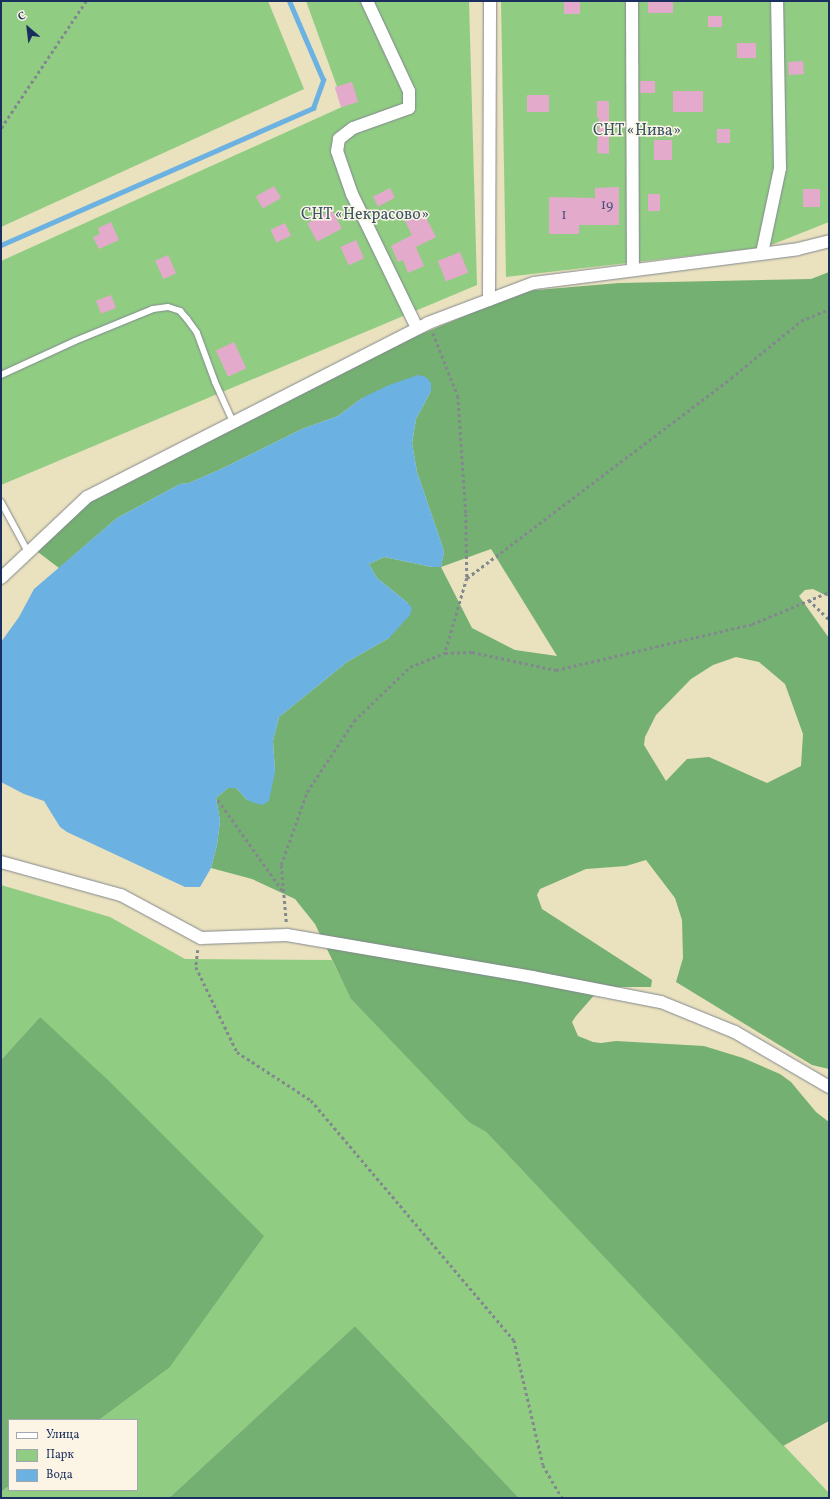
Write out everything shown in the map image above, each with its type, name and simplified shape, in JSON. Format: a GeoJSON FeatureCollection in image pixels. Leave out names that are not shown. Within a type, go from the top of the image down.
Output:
{"type":"FeatureCollection","features":[{"type":"Feature","properties":{"kind":"street"},"geometry":{"type":"LineString","coordinates":[[367,1],[409,91],[409,108],[353,128],[339,139],[337,151],[352,194],[417,328]]}},
{"type":"Feature","properties":{"kind":"street"},"geometry":{"type":"LineString","coordinates":[[489,300],[490,1]]}},
{"type":"Feature","properties":{"kind":"street"},"geometry":{"type":"LineString","coordinates":[[632,1],[633,270]]}},
{"type":"Feature","properties":{"kind":"street"},"geometry":{"type":"LineString","coordinates":[[762,254],[780,168],[777,1]]}},
{"type":"Feature","properties":{"kind":"street"},"geometry":{"type":"LineString","coordinates":[[1,578],[86,497],[428,322],[534,283],[798,249],[829,241]]}},
{"type":"Feature","properties":{"kind":"street"},"geometry":{"type":"LineString","coordinates":[[1,862],[121,895],[201,938],[287,935],[532,977],[661,1002],[736,1032],[829,1087]]}},
{"type":"Feature","properties":{"kind":"lane"},"geometry":{"type":"LineString","coordinates":[[1,375],[75,341],[153,309],[168,307],[180,311],[197,334],[214,382],[233,422]]}},
{"type":"Feature","properties":{"kind":"lane"},"geometry":{"type":"LineString","coordinates":[[1,502],[28,552]]}},
{"type":"Feature","properties":{"kind":"path"},"geometry":{"type":"LineString","coordinates":[[1,128],[86,1]]}},
{"type":"Feature","properties":{"kind":"path"},"geometry":{"type":"LineString","coordinates":[[467,578],[731,378],[801,321],[829,309]]}},
{"type":"Feature","properties":{"kind":"path"},"geometry":{"type":"LineString","coordinates":[[428,322],[458,396],[466,514],[467,578],[445,653]]}},
{"type":"Feature","properties":{"kind":"path"},"geometry":{"type":"LineString","coordinates":[[287,935],[281,865],[307,792],[354,721],[410,667],[445,653],[472,652],[556,670],[752,624],[829,592]]}},
{"type":"Feature","properties":{"kind":"path"},"geometry":{"type":"LineString","coordinates":[[809,600],[829,619]]}},
{"type":"Feature","properties":{"kind":"path"},"geometry":{"type":"LineString","coordinates":[[218,800],[283,891]]}},
{"type":"Feature","properties":{"kind":"path"},"geometry":{"type":"LineString","coordinates":[[201,938],[196,967],[237,1052],[311,1100],[514,1340],[543,1465],[562,1498]]}},
{"type":"Feature","properties":{"kind":"green space"},"geometry":{"type":"Polygon","coordinates":[[[1,1],[268,1],[304,89],[1,227],[1,1]]]}},
{"type":"Feature","properties":{"kind":"green space","name":"СНТ «Некрасово»"},"geometry":{"type":"Polygon","coordinates":[[[306,1],[469,1],[477,285],[1,485],[1,261],[344,106],[306,1]]]}},
{"type":"Feature","properties":{"kind":"green space","name":"СНТ «Нива»"},"geometry":{"type":"Polygon","coordinates":[[[501,1],[829,1],[829,222],[766,247],[506,277],[501,1]]]}},
{"type":"Feature","properties":{"kind":"green space"},"geometry":{"type":"Polygon","coordinates":[[[829,272],[829,597],[813,589],[805,590],[799,596],[829,638],[829,1069],[812,1065],[676,982],[683,958],[682,920],[675,898],[646,860],[626,866],[586,869],[540,889],[537,895],[542,909],[652,980],[651,987],[612,987],[597,992],[572,1022],[578,1036],[593,1042],[601,1043],[616,1041],[704,1046],[743,1058],[780,1074],[791,1082],[816,1112],[829,1122],[829,1421],[783,1446],[486,1132],[469,1122],[351,999],[315,924],[295,899],[252,879],[211,868],[217,845],[220,821],[216,798],[228,788],[236,788],[247,800],[275,772],[273,741],[279,717],[347,662],[389,638],[408,603],[377,578],[369,564],[384,557],[432,567],[441,566],[444,552],[417,472],[412,443],[416,419],[431,391],[362,398],[338,416],[302,429],[219,470],[189,483],[180,484],[117,518],[59,568],[30,546],[103,489],[414,337],[525,291],[619,283],[811,279],[829,272]],[[491,549],[441,567],[472,628],[515,650],[557,656],[491,549]],[[736,657],[713,665],[691,679],[656,715],[645,737],[644,745],[666,781],[687,759],[709,757],[767,783],[801,766],[803,734],[785,684],[759,662],[736,657]]]}},
{"type":"Feature","properties":{"kind":"green space"},"geometry":{"type":"Polygon","coordinates":[[[1,885],[110,917],[185,959],[332,960],[352,1000],[469,1121],[486,1132],[829,1493],[829,1498],[519,1498],[355,1326],[171,1496],[171,1498],[1,1498],[1,1492],[8,1487],[8,1491],[138,1491],[138,1419],[100,1419],[169,1368],[40,1017],[1,1060],[1,885]]]}},
{"type":"Feature","properties":{"kind":"green space"},"geometry":{"type":"Polygon","coordinates":[[[40,1017],[109,1081],[264,1236],[169,1368],[100,1419],[8,1419],[8,1487],[1,1492],[1,1060],[40,1017]]]}},
{"type":"Feature","properties":{"kind":"green space"},"geometry":{"type":"Polygon","coordinates":[[[355,1326],[519,1498],[170,1497],[355,1326]]]}},
{"type":"Feature","properties":{"kind":"water"},"geometry":{"type":"Polygon","coordinates":[[[418,375],[426,377],[431,383],[431,391],[416,419],[412,443],[417,472],[444,552],[441,567],[432,567],[384,557],[369,564],[377,578],[408,603],[412,608],[410,615],[389,638],[347,662],[279,717],[273,741],[275,772],[269,801],[262,805],[247,800],[236,788],[228,788],[216,798],[220,821],[217,845],[211,868],[200,887],[185,887],[67,832],[60,827],[44,801],[24,794],[1,782],[1,642],[19,617],[34,589],[117,518],[180,484],[189,483],[219,470],[302,429],[338,416],[362,398],[389,385],[418,375]]]}},
{"type":"Feature","properties":{"kind":"building"},"geometry":{"type":"Polygon","coordinates":[[[564,1],[580,1],[580,14],[564,14],[564,1]]]}},
{"type":"Feature","properties":{"kind":"building"},"geometry":{"type":"Polygon","coordinates":[[[648,1],[673,1],[673,13],[648,13],[648,1]]]}},
{"type":"Feature","properties":{"kind":"building"},"geometry":{"type":"Polygon","coordinates":[[[708,16],[722,16],[722,27],[708,27],[708,16]]]}},
{"type":"Feature","properties":{"kind":"building"},"geometry":{"type":"Polygon","coordinates":[[[737,43],[756,43],[756,58],[737,58],[737,43]]]}},
{"type":"Feature","properties":{"kind":"building"},"geometry":{"type":"Polygon","coordinates":[[[803,61],[804,74],[789,75],[788,62],[803,61]]]}},
{"type":"Feature","properties":{"kind":"building"},"geometry":{"type":"Polygon","coordinates":[[[640,81],[655,81],[655,93],[640,93],[640,81]]]}},
{"type":"Feature","properties":{"kind":"building"},"geometry":{"type":"Polygon","coordinates":[[[352,82],[358,102],[341,107],[335,87],[352,82]]]}},
{"type":"Feature","properties":{"kind":"building"},"geometry":{"type":"Polygon","coordinates":[[[673,91],[703,91],[703,112],[673,112],[673,91]]]}},
{"type":"Feature","properties":{"kind":"building"},"geometry":{"type":"Polygon","coordinates":[[[527,95],[549,95],[549,112],[527,112],[527,95]]]}},
{"type":"Feature","properties":{"kind":"building"},"geometry":{"type":"Polygon","coordinates":[[[597,101],[609,101],[609,154],[597,153],[599,118],[597,118],[597,101]]]}},
{"type":"Feature","properties":{"kind":"building"},"geometry":{"type":"Polygon","coordinates":[[[717,129],[730,129],[730,143],[717,143],[717,129]]]}},
{"type":"Feature","properties":{"kind":"building"},"geometry":{"type":"Polygon","coordinates":[[[654,140],[672,140],[672,160],[654,160],[654,140]]]}},
{"type":"Feature","properties":{"kind":"building"},"geometry":{"type":"Polygon","coordinates":[[[274,186],[281,198],[263,209],[256,197],[274,186]]]}},
{"type":"Feature","properties":{"kind":"building"},"geometry":{"type":"Polygon","coordinates":[[[619,187],[619,225],[579,225],[579,234],[549,234],[549,197],[595,198],[595,188],[619,187]]]}},
{"type":"Feature","properties":{"kind":"building"},"geometry":{"type":"Polygon","coordinates":[[[390,188],[395,198],[378,206],[373,197],[390,188]]]}},
{"type":"Feature","properties":{"kind":"building"},"geometry":{"type":"Polygon","coordinates":[[[803,189],[820,189],[820,207],[803,207],[803,189]]]}},
{"type":"Feature","properties":{"kind":"building"},"geometry":{"type":"Polygon","coordinates":[[[648,194],[660,194],[660,211],[648,211],[648,194]]]}},
{"type":"Feature","properties":{"kind":"building"},"geometry":{"type":"Polygon","coordinates":[[[332,210],[342,229],[317,242],[307,223],[332,210]]]}},
{"type":"Feature","properties":{"kind":"building"},"geometry":{"type":"Polygon","coordinates":[[[423,212],[436,237],[416,247],[424,266],[408,273],[403,260],[398,262],[391,246],[412,235],[405,221],[423,212]]]}},
{"type":"Feature","properties":{"kind":"building"},"geometry":{"type":"Polygon","coordinates":[[[111,222],[119,240],[99,249],[93,237],[100,234],[98,228],[111,222]]]}},
{"type":"Feature","properties":{"kind":"building"},"geometry":{"type":"Polygon","coordinates":[[[285,223],[291,236],[276,242],[270,230],[285,223]]]}},
{"type":"Feature","properties":{"kind":"building"},"geometry":{"type":"Polygon","coordinates":[[[356,240],[364,258],[349,265],[340,247],[356,240]]]}},
{"type":"Feature","properties":{"kind":"building"},"geometry":{"type":"Polygon","coordinates":[[[460,252],[468,272],[446,281],[438,261],[460,252]]]}},
{"type":"Feature","properties":{"kind":"building"},"geometry":{"type":"Polygon","coordinates":[[[168,255],[176,273],[163,279],[155,261],[168,255]]]}},
{"type":"Feature","properties":{"kind":"building"},"geometry":{"type":"Polygon","coordinates":[[[111,295],[116,308],[101,314],[96,301],[111,295]]]}},
{"type":"Feature","properties":{"kind":"building"},"geometry":{"type":"Polygon","coordinates":[[[234,342],[246,368],[228,377],[216,350],[234,342]]]}},
{"type":"Feature","properties":{"kind":"waterway"},"geometry":{"type":"LineString","coordinates":[[1,245],[313,108],[323,80],[289,1]]}}]}
